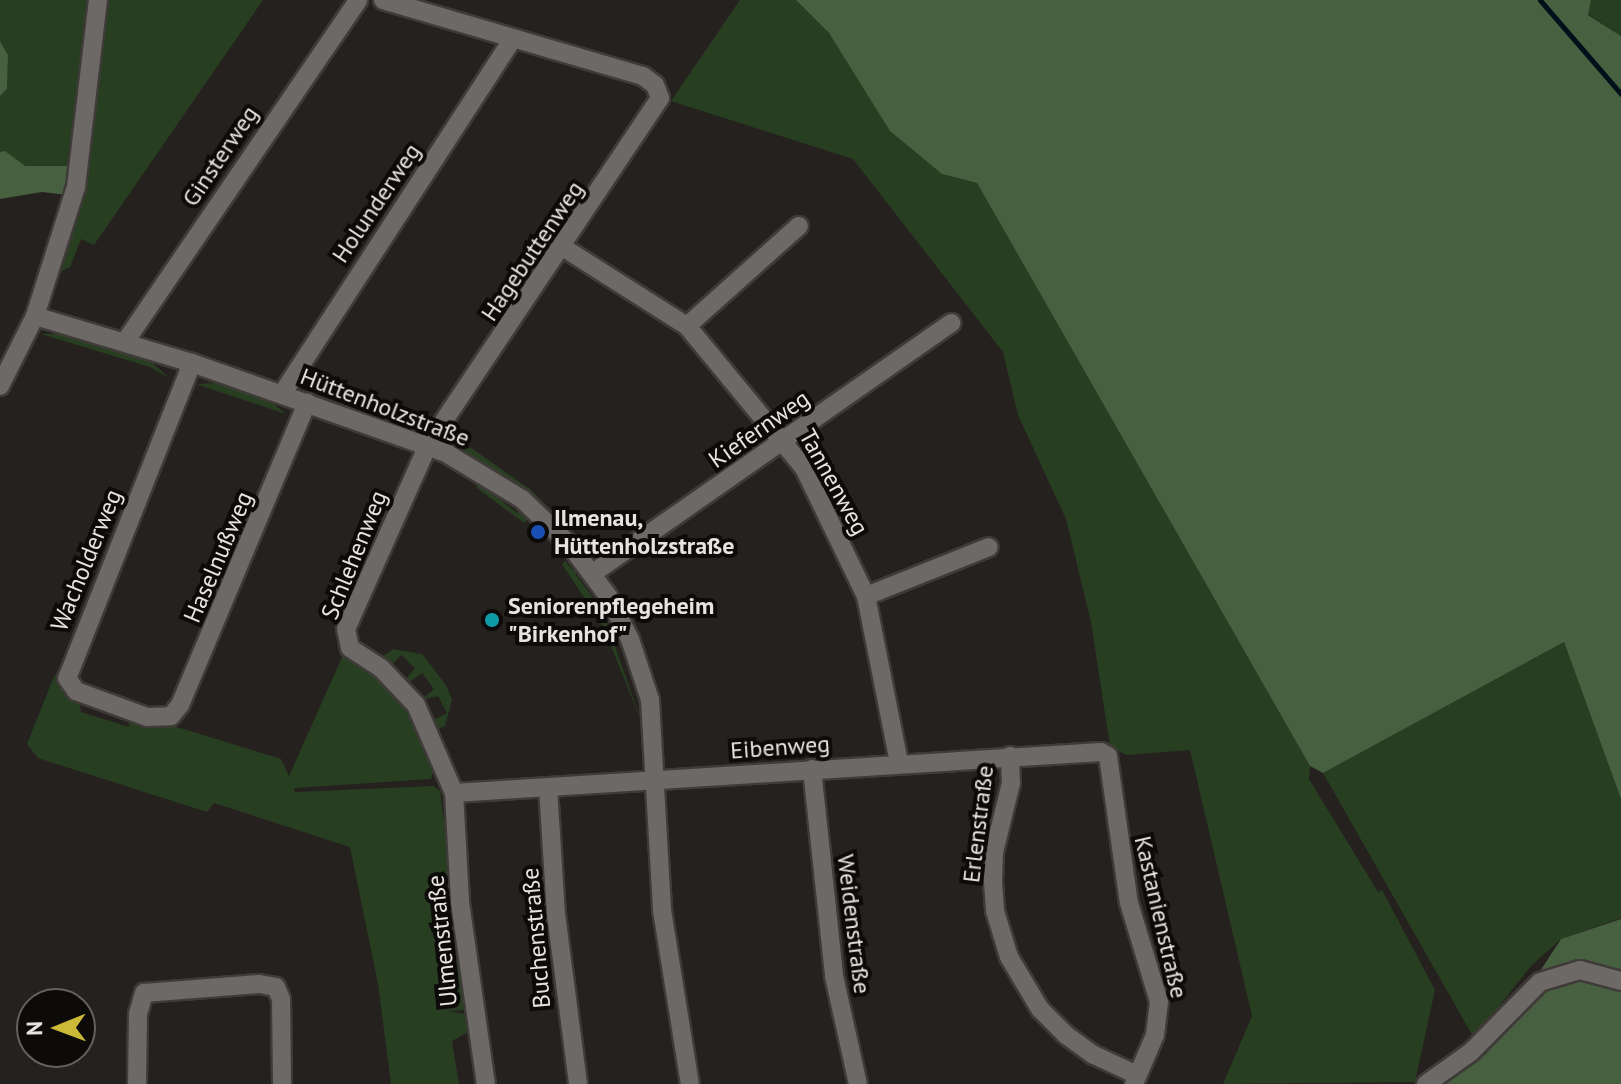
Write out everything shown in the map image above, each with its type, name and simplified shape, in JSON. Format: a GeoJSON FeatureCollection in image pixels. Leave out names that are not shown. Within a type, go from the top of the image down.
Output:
{"type":"FeatureCollection","features":[{"type":"Feature","properties":{"kind":"street"},"geometry":{"type":"LineString","coordinates":[[0,386],[35,316],[76,187],[98,0]]}},
{"type":"Feature","properties":{"kind":"street","name":"Ginsterweg"},"geometry":{"type":"LineString","coordinates":[[125,342],[358,0]]}},
{"type":"Feature","properties":{"kind":"street"},"geometry":{"type":"LineString","coordinates":[[383,0],[512,40]]}},
{"type":"Feature","properties":{"kind":"street","name":"Hagebuttenweg"},"geometry":{"type":"LineString","coordinates":[[428,445],[564,248],[657,106],[659,91],[651,80],[512,40]]}},
{"type":"Feature","properties":{"kind":"street","name":"Holunderweg"},"geometry":{"type":"LineString","coordinates":[[282,394],[512,40]]}},
{"type":"Feature","properties":{"kind":"street"},"geometry":{"type":"LineString","coordinates":[[687,326],[799,226]]}},
{"type":"Feature","properties":{"kind":"street","name":"Tannenweg"},"geometry":{"type":"LineString","coordinates":[[564,248],[687,326],[785,441],[828,513],[866,596],[899,763]]}},
{"type":"Feature","properties":{"kind":"street","name":"Hüttenholzstraße"},"geometry":{"type":"LineString","coordinates":[[35,316],[192,363],[428,445],[522,499],[593,573],[630,639],[646,681],[658,780],[667,957],[690,1084]]}},
{"type":"Feature","properties":{"kind":"street","name":"Kiefernweg"},"geometry":{"type":"LineString","coordinates":[[593,573],[951,323]]}},
{"type":"Feature","properties":{"kind":"street","name":"Wacholderweg"},"geometry":{"type":"LineString","coordinates":[[160,720],[76,691],[67,678],[192,363]]}},
{"type":"Feature","properties":{"kind":"street","name":"Haselnußweg"},"geometry":{"type":"LineString","coordinates":[[160,720],[180,705],[307,403]]}},
{"type":"Feature","properties":{"kind":"street","name":"Schlehenweg"},"geometry":{"type":"LineString","coordinates":[[428,445],[345,635],[350,648],[381,668],[416,705],[454,793]]}},
{"type":"Feature","properties":{"kind":"street"},"geometry":{"type":"LineString","coordinates":[[866,596],[989,547]]}},
{"type":"Feature","properties":{"kind":"street","name":"Eibenweg"},"geometry":{"type":"LineString","coordinates":[[454,793],[1094,751],[1108,756]]}},
{"type":"Feature","properties":{"kind":"street","name":"Erlenstraße"},"geometry":{"type":"LineString","coordinates":[[1010,756],[1011,783],[993,882],[997,922],[1009,957],[1040,1009],[1066,1035],[1135,1079]]}},
{"type":"Feature","properties":{"kind":"street","name":"Kastanienstraße"},"geometry":{"type":"LineString","coordinates":[[1108,756],[1121,869],[1159,1002],[1155,1035],[1135,1079]]}},
{"type":"Feature","properties":{"kind":"street","name":"Weidenstraße"},"geometry":{"type":"LineString","coordinates":[[812,769],[834,976],[858,1084]]}},
{"type":"Feature","properties":{"kind":"street","name":"Buchenstraße"},"geometry":{"type":"LineString","coordinates":[[548,787],[556,914],[578,1084]]}},
{"type":"Feature","properties":{"kind":"street","name":"Ulmenstraße"},"geometry":{"type":"LineString","coordinates":[[454,793],[460,902],[486,1084]]}},
{"type":"Feature","properties":{"kind":"street"},"geometry":{"type":"LineString","coordinates":[[1426,1084],[1478,1046],[1540,982],[1580,970],[1621,981]]}},
{"type":"Feature","properties":{"kind":"street"},"geometry":{"type":"LineString","coordinates":[[137,1084],[138,1014],[144,993],[259,984],[276,987],[281,999],[282,1084]]}},
{"type":"Feature","properties":{"kind":"green space"},"geometry":{"type":"Polygon","coordinates":[[[0,0],[88,0],[67,166],[25,166],[0,152],[0,96],[7,89],[8,55],[0,41],[0,0]]]}},
{"type":"Feature","properties":{"kind":"green space"},"geometry":{"type":"Polygon","coordinates":[[[108,0],[263,0],[94,245],[81,239],[70,267],[56,274],[88,149],[108,0]]]}},
{"type":"Feature","properties":{"kind":"green space"},"geometry":{"type":"Polygon","coordinates":[[[740,0],[796,0],[829,33],[854,72],[942,174],[977,183],[1310,766],[1309,779],[1378,892],[1382,890],[1435,990],[1415,1082],[1223,1084],[1252,1016],[1190,750],[1126,755],[1110,746],[1091,622],[1066,519],[1018,415],[1003,352],[853,159],[671,101],[740,0]]]}},
{"type":"Feature","properties":{"kind":"green space"},"geometry":{"type":"Polygon","coordinates":[[[796,0],[1591,0],[1588,15],[1621,36],[1621,799],[1564,642],[1323,773],[1310,766],[977,183],[942,174],[890,131],[829,33],[796,0]]]}},
{"type":"Feature","properties":{"kind":"green space"},"geometry":{"type":"Polygon","coordinates":[[[1591,0],[1621,0],[1621,36],[1588,14],[1591,0]]]}},
{"type":"Feature","properties":{"kind":"green space"},"geometry":{"type":"Polygon","coordinates":[[[0,41],[8,55],[7,89],[0,96],[0,41]]]}},
{"type":"Feature","properties":{"kind":"green space"},"geometry":{"type":"Polygon","coordinates":[[[5,151],[25,166],[67,166],[67,195],[42,192],[0,199],[0,152],[5,151]]]}},
{"type":"Feature","properties":{"kind":"green space"},"geometry":{"type":"Polygon","coordinates":[[[41,334],[62,334],[152,363],[171,379],[150,367],[41,334]]]}},
{"type":"Feature","properties":{"kind":"green space"},"geometry":{"type":"Polygon","coordinates":[[[215,383],[270,401],[286,414],[196,384],[215,383]]]}},
{"type":"Feature","properties":{"kind":"green space"},"geometry":{"type":"Polygon","coordinates":[[[451,434],[530,489],[585,544],[527,492],[456,445],[451,434]]]}},
{"type":"Feature","properties":{"kind":"green space"},"geometry":{"type":"Polygon","coordinates":[[[474,479],[517,513],[521,509],[530,516],[524,523],[477,488],[474,479]]]}},
{"type":"Feature","properties":{"kind":"green space"},"geometry":{"type":"Polygon","coordinates":[[[565,561],[572,569],[576,566],[576,575],[612,622],[607,624],[642,723],[603,626],[562,564],[565,561]]]}},
{"type":"Feature","properties":{"kind":"green space"},"geometry":{"type":"Polygon","coordinates":[[[1564,642],[1621,799],[1621,918],[1561,939],[1531,966],[1474,1038],[1323,773],[1564,642]]]}},
{"type":"Feature","properties":{"kind":"green space"},"geometry":{"type":"Polygon","coordinates":[[[393,649],[422,654],[446,685],[452,700],[445,726],[438,729],[432,721],[447,713],[438,696],[421,700],[434,689],[422,673],[408,683],[405,680],[415,668],[401,655],[390,667],[381,658],[393,649]]]}},
{"type":"Feature","properties":{"kind":"green space"},"geometry":{"type":"Polygon","coordinates":[[[343,655],[389,686],[409,708],[434,769],[431,779],[294,788],[295,792],[433,786],[440,791],[451,875],[438,875],[439,887],[452,887],[454,902],[436,907],[438,912],[454,907],[465,1010],[448,1011],[465,1014],[468,1032],[452,1041],[459,1084],[391,1084],[378,984],[350,847],[214,803],[207,812],[38,758],[27,744],[55,674],[65,692],[79,699],[81,712],[129,727],[129,716],[161,722],[281,759],[289,776],[343,655]]]}},
{"type":"Feature","properties":{"kind":"green space"},"geometry":{"type":"Polygon","coordinates":[[[1621,919],[1621,1084],[1434,1084],[1486,1054],[1561,939],[1621,919]]]}},
{"type":"Feature","properties":{"kind":"waterway"},"geometry":{"type":"LineString","coordinates":[[1540,0],[1621,94]]}},
{"type":"Feature","properties":{"kind":"place","name":"Ilmenau, Hüttenholzstraße"},"geometry":{"type":"Point","coordinates":[538,532]}},
{"type":"Feature","properties":{"kind":"place","name":"Seniorenpflegeheim \"Birkenhof\""},"geometry":{"type":"Point","coordinates":[492,620]}}]}
